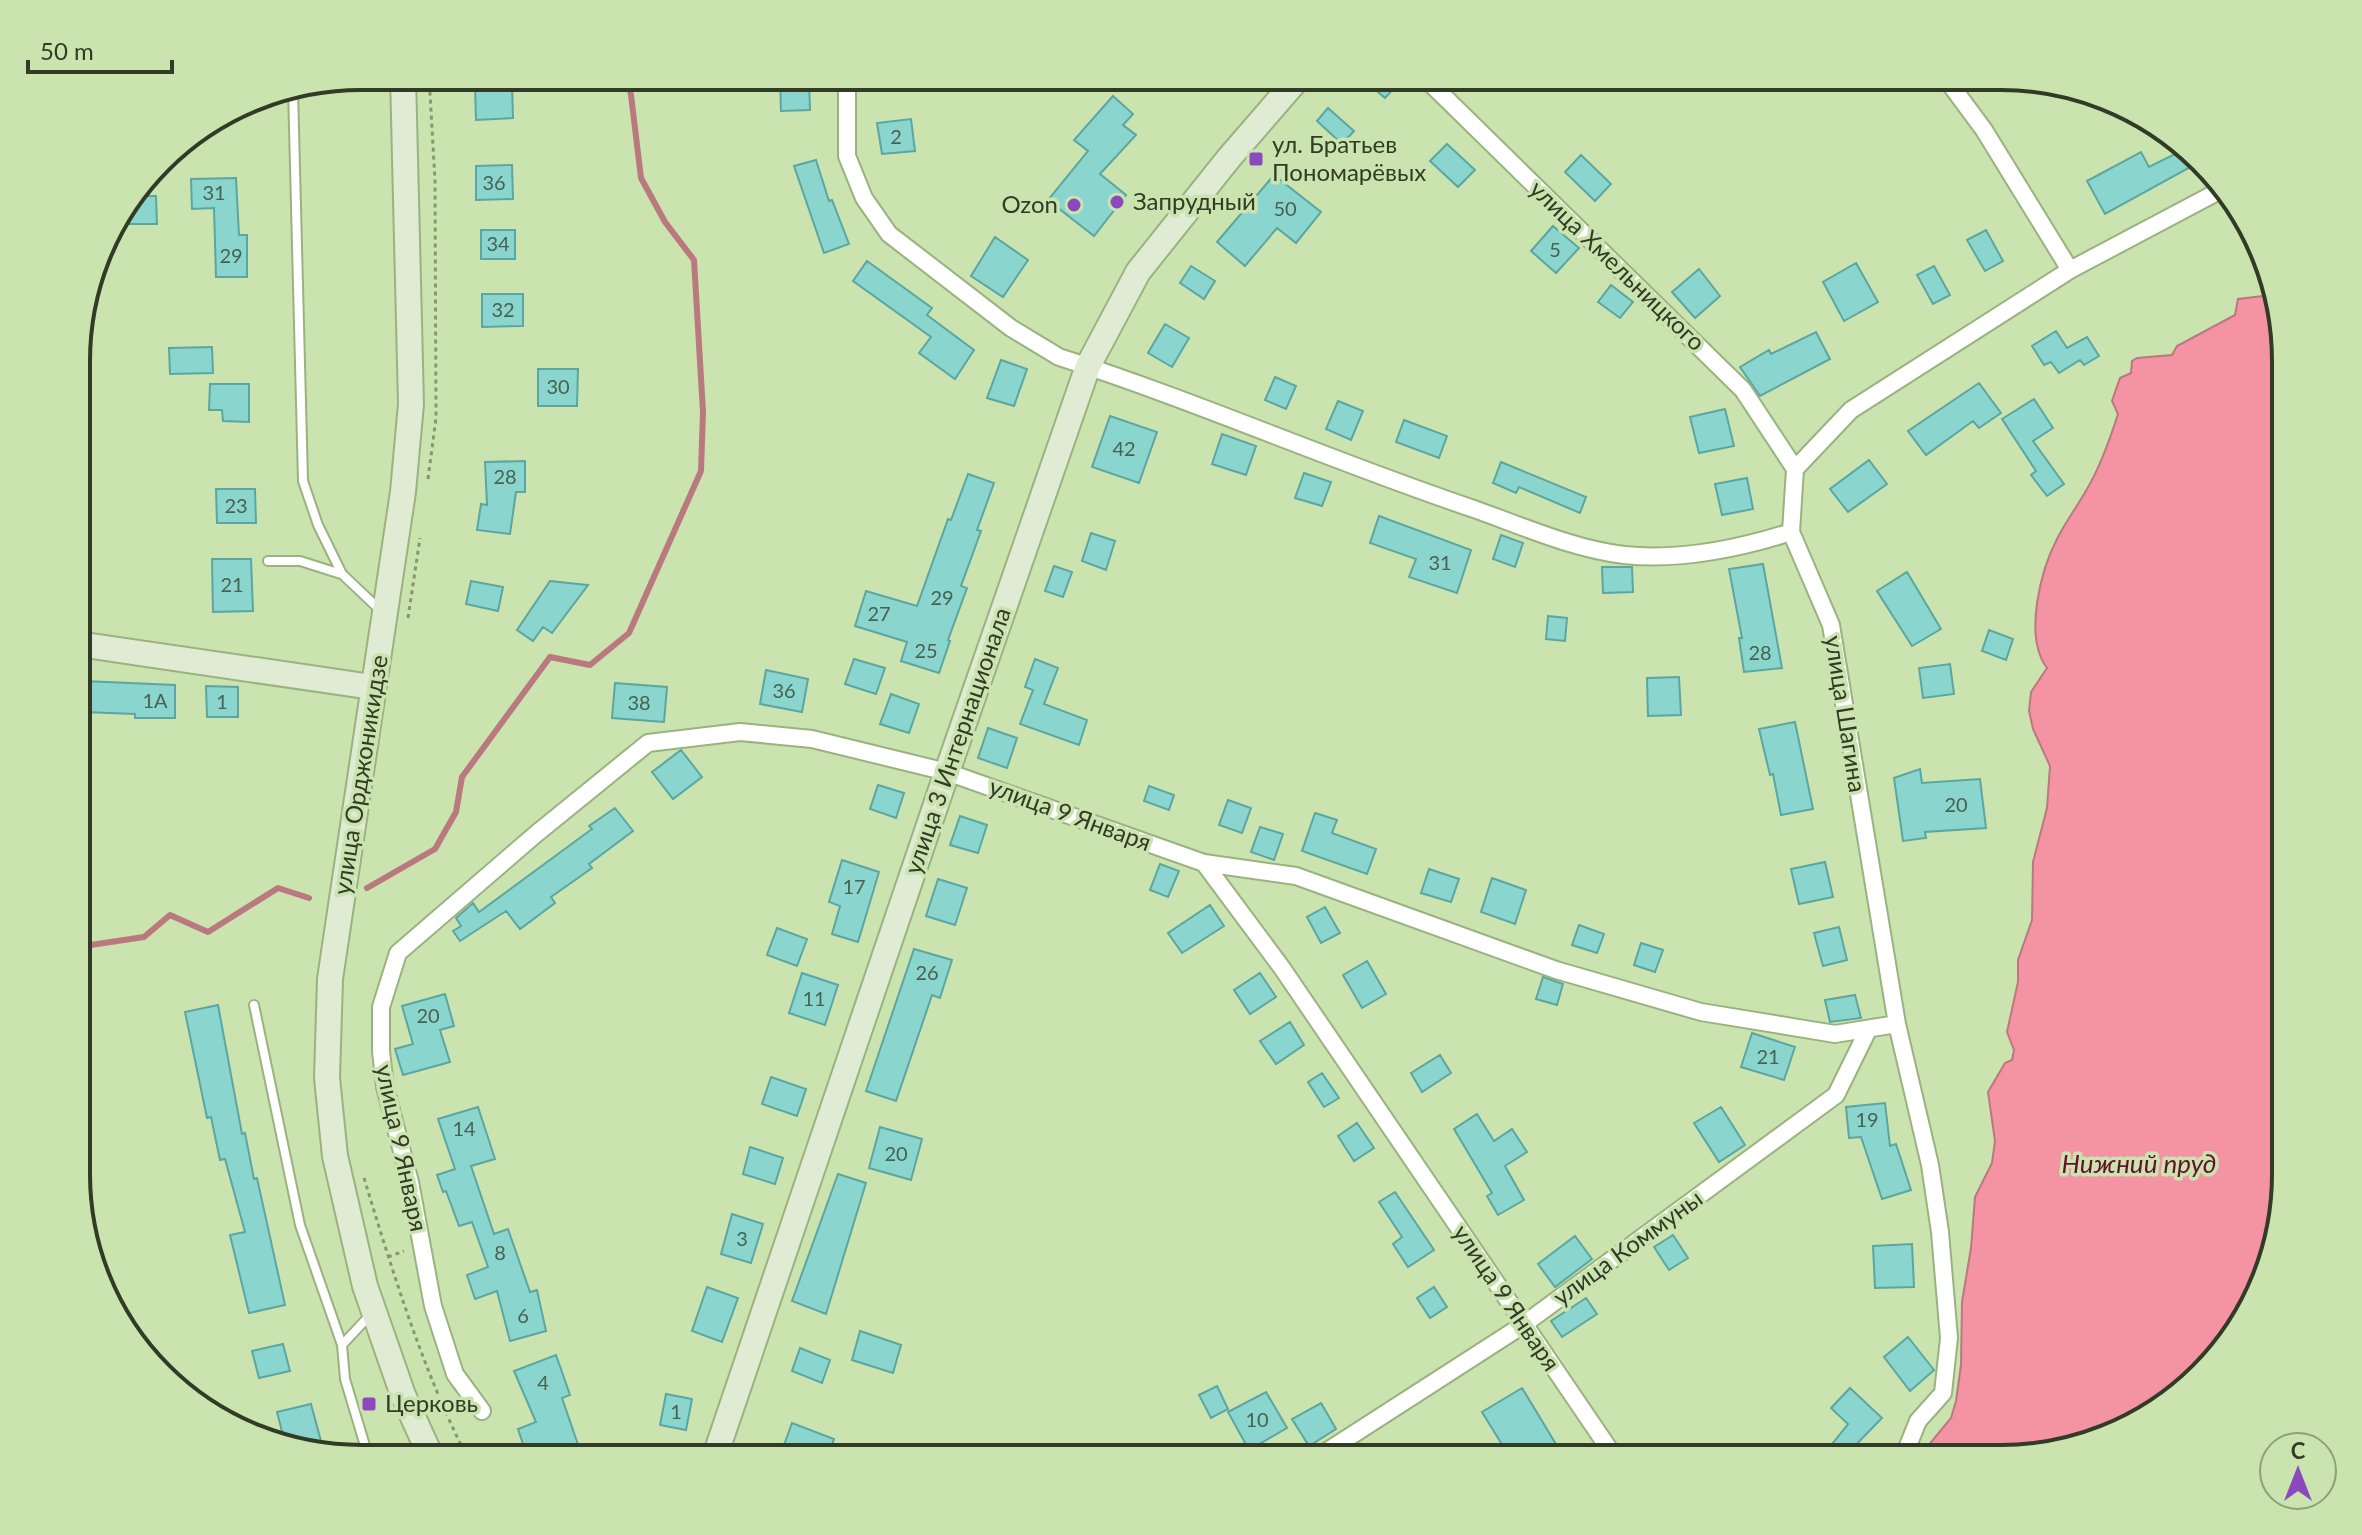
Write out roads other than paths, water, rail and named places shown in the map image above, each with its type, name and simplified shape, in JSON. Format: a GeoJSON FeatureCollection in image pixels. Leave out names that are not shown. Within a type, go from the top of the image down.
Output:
{"type":"FeatureCollection","features":[{"type":"Feature","properties":{"kind":"street","name":"улица 3 Интернационала"},"geometry":{"type":"LineString","coordinates":[[719,1445],[1088,366],[1138,272],[1288,90]]}},
{"type":"Feature","properties":{"kind":"street","name":"улица Хмельницкого"},"geometry":{"type":"LineString","coordinates":[[1438,90],[1743,390],[1795,469]]}},
{"type":"Feature","properties":{"kind":"street"},"geometry":{"type":"LineString","coordinates":[[1954,90],[1984,130],[2070,270]]}},
{"type":"Feature","properties":{"kind":"street","name":"улица Орджоникидзе"},"geometry":{"type":"LineString","coordinates":[[403,91],[411,404],[397,618],[372,687],[330,979],[327,1078],[335,1156],[365,1286],[403,1395],[426,1445]]}},
{"type":"Feature","properties":{"kind":"street"},"geometry":{"type":"LineString","coordinates":[[847,91],[847,156],[864,198],[889,234],[1011,328],[1059,357],[1411,488],[1574,543],[1624,555],[1682,555],[1745,547],[1791,532]]}},
{"type":"Feature","properties":{"kind":"street"},"geometry":{"type":"LineString","coordinates":[[1795,469],[1851,410],[2070,270],[2214,194]]}},
{"type":"Feature","properties":{"kind":"street","name":"улица Шагина"},"geometry":{"type":"LineString","coordinates":[[1795,469],[1791,532],[1831,625],[1897,1024],[1930,1165],[1940,1232],[1949,1338],[1943,1393],[1918,1421],[1909,1444]]}},
{"type":"Feature","properties":{"kind":"street"},"geometry":{"type":"LineString","coordinates":[[90,646],[372,687]]}},
{"type":"Feature","properties":{"kind":"street","name":"улица 9 Января"},"geometry":{"type":"LineString","coordinates":[[482,1411],[455,1374],[433,1306],[410,1182],[385,1087],[381,1007],[398,953],[648,743],[740,732],[812,739],[947,772],[1204,863],[1282,968],[1606,1444]]}},
{"type":"Feature","properties":{"kind":"street"},"geometry":{"type":"LineString","coordinates":[[1204,863],[1296,876],[1556,970],[1701,1012],[1835,1034],[1897,1024]]}},
{"type":"Feature","properties":{"kind":"street","name":"улица Коммуны"},"geometry":{"type":"LineString","coordinates":[[1338,1444],[1523,1325],[1836,1095],[1868,1030]]}},
{"type":"Feature","properties":{"kind":"lane"},"geometry":{"type":"LineString","coordinates":[[293,98],[303,481],[318,525],[342,574]]}},
{"type":"Feature","properties":{"kind":"lane"},"geometry":{"type":"LineString","coordinates":[[268,561],[300,561],[342,574],[397,618]]}},
{"type":"Feature","properties":{"kind":"lane"},"geometry":{"type":"LineString","coordinates":[[254,1005],[300,1225],[342,1345],[345,1379],[365,1445]]}},
{"type":"Feature","properties":{"kind":"lane"},"geometry":{"type":"LineString","coordinates":[[342,1345],[374,1311]]}},
{"type":"Feature","properties":{"kind":"water","name":"Нижний пруд"},"geometry":{"type":"Polygon","coordinates":[[[2264,296],[2271,343],[2271,1192],[2267,1227],[2258,1261],[2244,1294],[2205,1353],[2166,1389],[2136,1409],[2071,1436],[2036,1443],[1930,1444],[1951,1418],[1956,1401],[1961,1365],[1962,1302],[1975,1197],[1992,1163],[1995,1141],[1988,1092],[2005,1063],[2012,1060],[2014,1050],[2007,1032],[2018,982],[2018,960],[2032,920],[2033,862],[2047,808],[2050,766],[2033,729],[2029,711],[2031,692],[2047,668],[2036,639],[2035,621],[2041,584],[2058,537],[2087,489],[2108,443],[2118,414],[2112,401],[2120,378],[2131,373],[2132,361],[2137,358],[2172,355],[2177,346],[2235,315],[2238,299],[2264,296]]]}},
{"type":"Feature","properties":{"kind":"waterway"},"geometry":{"type":"LineString","coordinates":[[367,888],[435,849],[456,812],[462,777],[550,657],[590,665],[629,633],[701,471],[703,412],[694,260],[665,222],[641,178],[630,91]]}},
{"type":"Feature","properties":{"kind":"waterway"},"geometry":{"type":"LineString","coordinates":[[90,945],[144,937],[170,915],[208,932],[278,888],[309,898]]}},
{"type":"Feature","properties":{"kind":"place","name":"ул. Братьев Пономарёвых"},"geometry":{"type":"Point","coordinates":[1256,159]}},
{"type":"Feature","properties":{"kind":"place","name":"Запрудный"},"geometry":{"type":"Point","coordinates":[1117,202]}},
{"type":"Feature","properties":{"kind":"place","name":"Ozon"},"geometry":{"type":"Point","coordinates":[1074,205]}},
{"type":"Feature","properties":{"kind":"place","name":"Церковь"},"geometry":{"type":"Point","coordinates":[369,1404]}}]}
